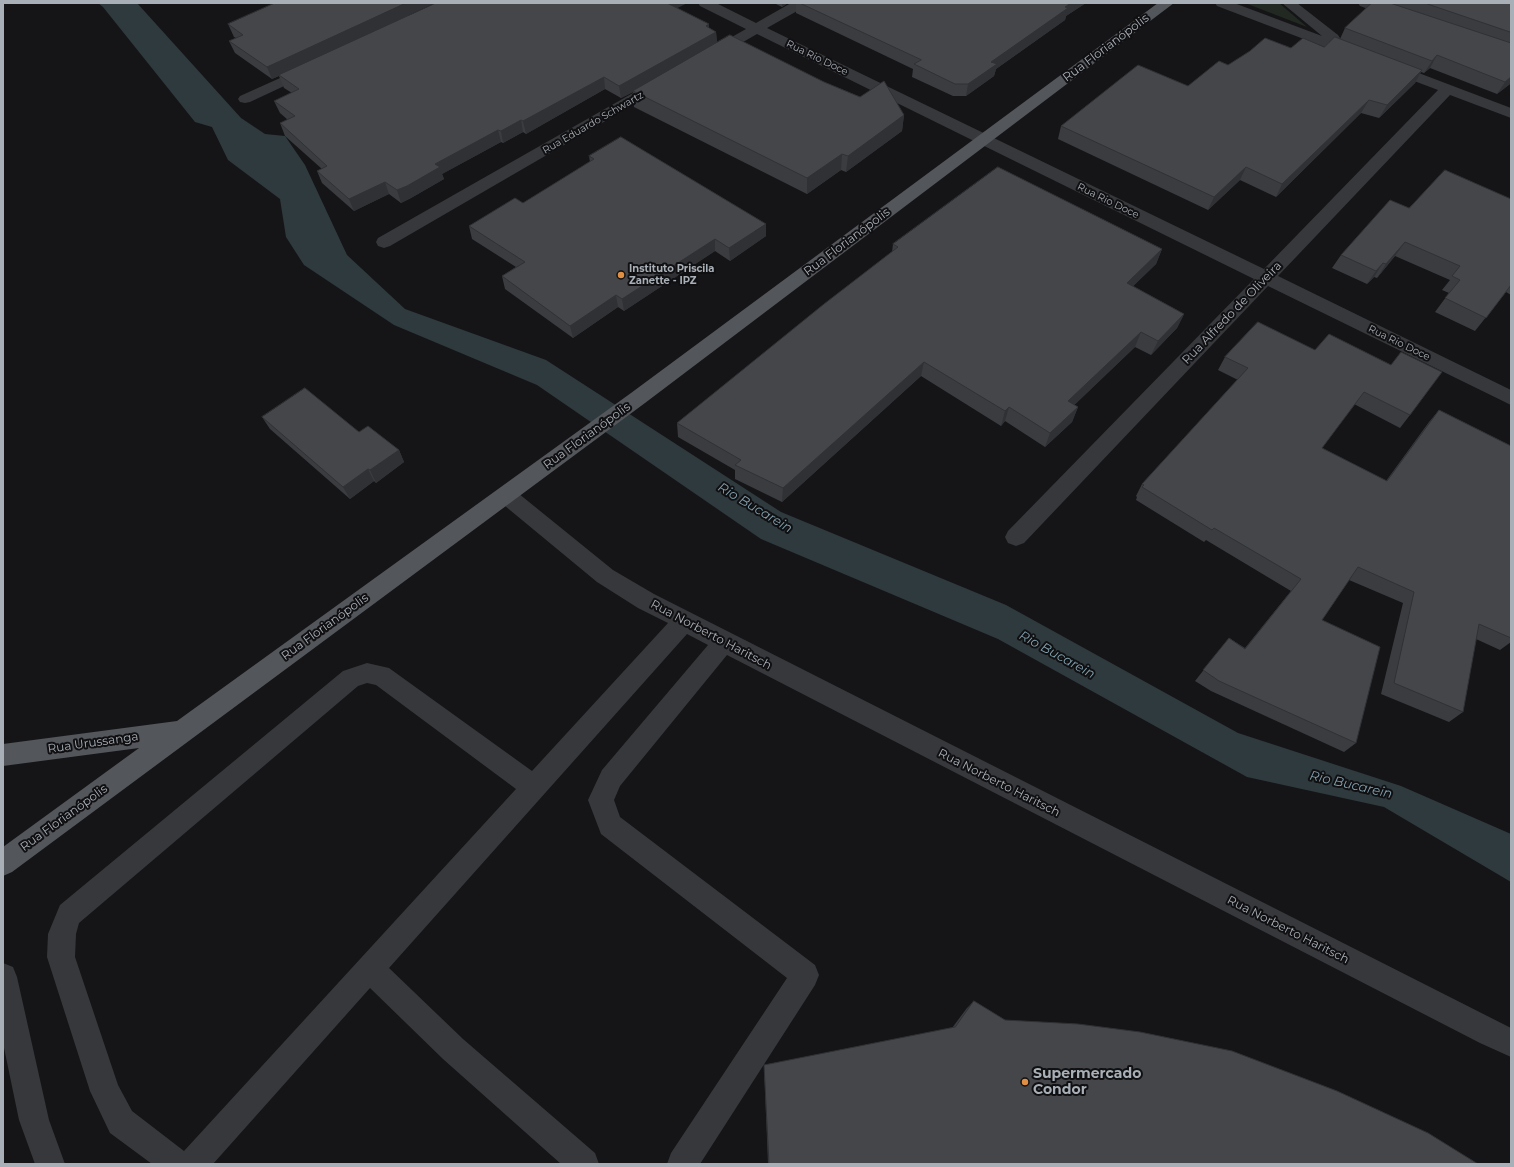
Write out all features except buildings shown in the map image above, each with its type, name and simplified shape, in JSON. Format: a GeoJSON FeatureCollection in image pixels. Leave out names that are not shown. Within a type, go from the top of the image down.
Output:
{"type":"FeatureCollection","features":[{"type":"Feature","properties":{"kind":"main road","name":"Rua Florianópolis"},"geometry":{"type":"LineString","coordinates":[[3,863],[568,450],[1167,3]]}},
{"type":"Feature","properties":{"kind":"main road","name":"Rua Urussanga"},"geometry":{"type":"LineString","coordinates":[[3,755],[183,731]]}},
{"type":"Feature","properties":{"kind":"street","name":"Rua Rio Doce"},"geometry":{"type":"LineString","coordinates":[[706,3],[1511,398]]}},
{"type":"Feature","properties":{"kind":"street"},"geometry":{"type":"LineString","coordinates":[[702,60],[801,3]]}},
{"type":"Feature","properties":{"kind":"street"},"geometry":{"type":"LineString","coordinates":[[1222,3],[1511,113]]}},
{"type":"Feature","properties":{"kind":"street"},"geometry":{"type":"LineString","coordinates":[[1365,3],[1409,18]]}},
{"type":"Feature","properties":{"kind":"street"},"geometry":{"type":"LineString","coordinates":[[1292,5],[1355,54]]}},
{"type":"Feature","properties":{"kind":"street"},"geometry":{"type":"LineString","coordinates":[[245,99],[323,63]]}},
{"type":"Feature","properties":{"kind":"street","name":"Rua Eduardo Schwartz"},"geometry":{"type":"LineString","coordinates":[[384,242],[674,76]]}},
{"type":"Feature","properties":{"kind":"street","name":"Rua Alfredo de Oliveira"},"geometry":{"type":"LineString","coordinates":[[1016,537],[1448,89]]}},
{"type":"Feature","properties":{"kind":"street","name":"Rua Norberto Haritsch"},"geometry":{"type":"LineString","coordinates":[[506,495],[605,576],[646,601],[1511,1043]]}},
{"type":"Feature","properties":{"kind":"street"},"geometry":{"type":"LineString","coordinates":[[193,1164],[684,621]]}},
{"type":"Feature","properties":{"kind":"street"},"geometry":{"type":"LineString","coordinates":[[682,1164],[805,975],[610,825],[602,800],[611,778],[724,642]]}},
{"type":"Feature","properties":{"kind":"street"},"geometry":{"type":"LineString","coordinates":[[177,1164],[121,1122],[105,1091],[61,956],[62,934],[69,914],[352,678],[367,673],[381,675],[534,786]]}},
{"type":"Feature","properties":{"kind":"street"},"geometry":{"type":"LineString","coordinates":[[369,968],[453,1049],[584,1164]]}},
{"type":"Feature","properties":{"kind":"street"},"geometry":{"type":"LineString","coordinates":[[3,977],[34,1120],[50,1164]]}},
{"type":"Feature","properties":{"kind":"shaded area"},"geometry":{"type":"Polygon","coordinates":[[[1245,3],[1279,3],[1307,27],[1245,3]]]}},
{"type":"Feature","properties":{"kind":"water","name":"Rio Bucarein"},"geometry":{"type":"Polygon","coordinates":[[[98,3],[137,3],[241,118],[265,134],[285,136],[305,165],[347,255],[405,309],[546,360],[781,512],[1006,605],[1238,733],[1401,786],[1511,834],[1511,882],[1384,807],[1247,777],[998,639],[761,539],[537,385],[394,325],[304,265],[286,237],[280,199],[228,160],[212,127],[195,122],[103,7],[98,3]]]}},
{"type":"Feature","properties":{"kind":"place","name":"Instituto Priscila Zanette - IPZ"},"geometry":{"type":"Point","coordinates":[621,275]}},
{"type":"Feature","properties":{"kind":"place","name":"Supermercado Condor"},"geometry":{"type":"Point","coordinates":[1025,1082]}}]}
